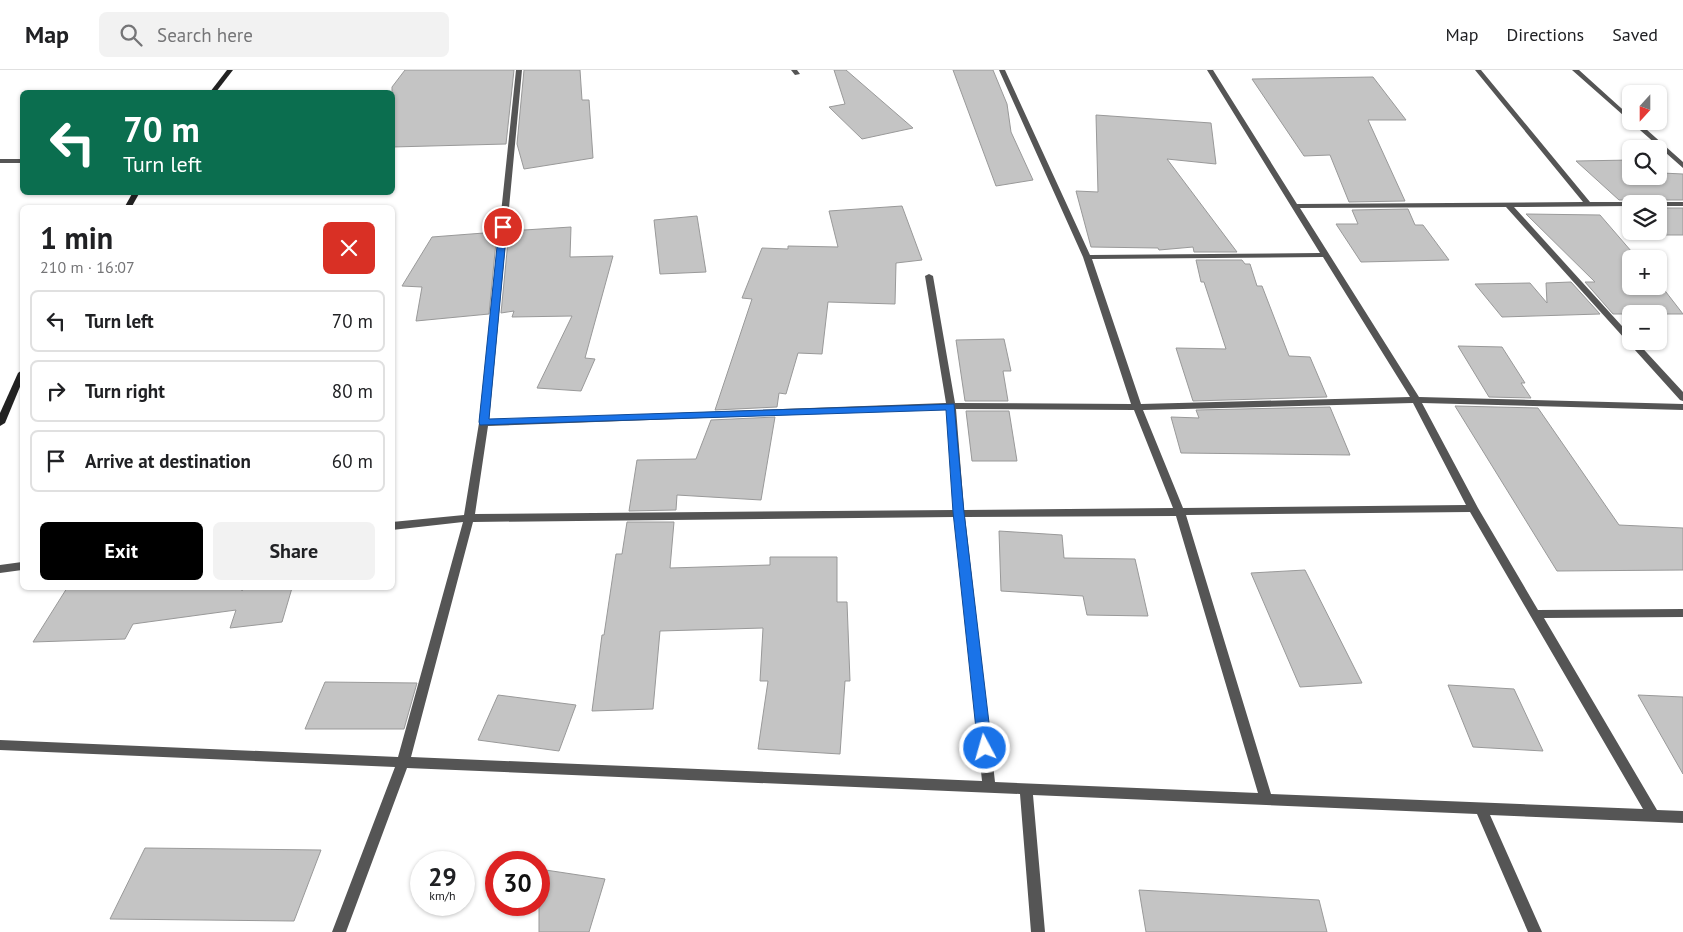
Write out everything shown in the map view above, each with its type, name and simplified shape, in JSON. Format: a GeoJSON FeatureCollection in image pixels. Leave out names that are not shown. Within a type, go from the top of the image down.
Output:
{"type":"FeatureCollection","features":[{"type":"Feature","properties":{"kind":"street"},"geometry":{"type":"LineString","coordinates":[[215,90],[230,70]]}},
{"type":"Feature","properties":{"kind":"street"},"geometry":{"type":"LineString","coordinates":[[339,932],[403,762],[469,518],[484,422],[519,70]]}},
{"type":"Feature","properties":{"kind":"street"},"geometry":{"type":"LineString","coordinates":[[1002,70],[1087,257],[1137,407],[1180,513],[1266,799]]}},
{"type":"Feature","properties":{"kind":"street"},"geometry":{"type":"LineString","coordinates":[[1210,70],[1297,206],[1416,400],[1473,508],[1654,816]]}},
{"type":"Feature","properties":{"kind":"street"},"geometry":{"type":"LineString","coordinates":[[1478,70],[1589,205]]}},
{"type":"Feature","properties":{"kind":"street"},"geometry":{"type":"LineString","coordinates":[[1575,70],[1622,111]]}},
{"type":"Feature","properties":{"kind":"street"},"geometry":{"type":"LineString","coordinates":[[1643,130],[1683,166]]}},
{"type":"Feature","properties":{"kind":"street"},"geometry":{"type":"LineString","coordinates":[[0,161],[20,161]]}},
{"type":"Feature","properties":{"kind":"street"},"geometry":{"type":"LineString","coordinates":[[1297,206],[1622,204]]}},
{"type":"Feature","properties":{"kind":"street"},"geometry":{"type":"LineString","coordinates":[[1667,204],[1683,204]]}},
{"type":"Feature","properties":{"kind":"street"},"geometry":{"type":"LineString","coordinates":[[1509,206],[1683,398]]}},
{"type":"Feature","properties":{"kind":"street"},"geometry":{"type":"LineString","coordinates":[[1087,257],[1326,255]]}},
{"type":"Feature","properties":{"kind":"street"},"geometry":{"type":"LineString","coordinates":[[929,276],[951,406],[959,512],[989,787]]}},
{"type":"Feature","properties":{"kind":"street"},"geometry":{"type":"LineString","coordinates":[[0,423],[20,378]]}},
{"type":"Feature","properties":{"kind":"street"},"geometry":{"type":"LineString","coordinates":[[484,422],[951,406],[1137,407],[1416,400],[1683,407]]}},
{"type":"Feature","properties":{"kind":"street"},"geometry":{"type":"LineString","coordinates":[[395,526],[469,518],[959,512],[1180,513],[1473,508]]}},
{"type":"Feature","properties":{"kind":"street"},"geometry":{"type":"LineString","coordinates":[[0,569],[20,566]]}},
{"type":"Feature","properties":{"kind":"street"},"geometry":{"type":"LineString","coordinates":[[1535,614],[1683,613]]}},
{"type":"Feature","properties":{"kind":"street"},"geometry":{"type":"LineString","coordinates":[[0,744],[1683,817]]}},
{"type":"Feature","properties":{"kind":"street"},"geometry":{"type":"LineString","coordinates":[[1026,789],[1038,932]]}},
{"type":"Feature","properties":{"kind":"street"},"geometry":{"type":"LineString","coordinates":[[1481,808],[1535,932]]}},
{"type":"Feature","properties":{"kind":"building"},"geometry":{"type":"Polygon","coordinates":[[[405,70],[514,70],[506,144],[395,147],[395,90],[392,90],[392,87],[405,70]]]}},
{"type":"Feature","properties":{"kind":"building"},"geometry":{"type":"Polygon","coordinates":[[[524,70],[580,70],[582,100],[589,100],[593,158],[524,169],[517,144],[524,70]]]}},
{"type":"Feature","properties":{"kind":"building"},"geometry":{"type":"Polygon","coordinates":[[[834,70],[846,70],[913,128],[862,139],[829,107],[845,104],[834,70]]]}},
{"type":"Feature","properties":{"kind":"building"},"geometry":{"type":"Polygon","coordinates":[[[953,70],[993,70],[1007,104],[1011,132],[1033,180],[996,186],[953,70]]]}},
{"type":"Feature","properties":{"kind":"building"},"geometry":{"type":"Polygon","coordinates":[[[1373,77],[1406,120],[1368,120],[1405,201],[1349,202],[1330,155],[1304,156],[1252,79],[1373,77]]]}},
{"type":"Feature","properties":{"kind":"building"},"geometry":{"type":"Polygon","coordinates":[[[1096,115],[1211,123],[1216,164],[1167,159],[1237,252],[1194,252],[1193,247],[1159,250],[1158,248],[1091,247],[1076,191],[1098,192],[1096,115]]]}},
{"type":"Feature","properties":{"kind":"building"},"geometry":{"type":"Polygon","coordinates":[[[1622,160],[1622,185],[1667,185],[1667,173],[1683,174],[1683,200],[1667,200],[1667,195],[1622,195],[1622,200],[1619,200],[1576,161],[1622,160]]]}},
{"type":"Feature","properties":{"kind":"building"},"geometry":{"type":"Polygon","coordinates":[[[902,206],[922,260],[896,263],[895,304],[828,302],[822,354],[798,353],[786,394],[779,393],[777,407],[715,410],[752,299],[742,298],[762,248],[788,249],[788,246],[838,247],[829,211],[902,206]]]}},
{"type":"Feature","properties":{"kind":"building"},"geometry":{"type":"Polygon","coordinates":[[[1667,208],[1683,208],[1683,235],[1667,235],[1667,208]]]}},
{"type":"Feature","properties":{"kind":"building"},"geometry":{"type":"Polygon","coordinates":[[[1408,209],[1415,225],[1423,225],[1449,260],[1361,262],[1336,224],[1358,224],[1352,210],[1408,209]]]}},
{"type":"Feature","properties":{"kind":"building"},"geometry":{"type":"Polygon","coordinates":[[[1526,214],[1600,215],[1630,250],[1622,250],[1622,295],[1667,295],[1667,293],[1683,314],[1667,314],[1667,305],[1622,305],[1622,314],[1613,314],[1585,282],[1595,282],[1526,214]]]}},
{"type":"Feature","properties":{"kind":"building"},"geometry":{"type":"Polygon","coordinates":[[[697,216],[706,272],[660,274],[654,220],[697,216]]]}},
{"type":"Feature","properties":{"kind":"building"},"geometry":{"type":"Polygon","coordinates":[[[571,227],[570,257],[613,256],[585,358],[595,359],[581,391],[537,388],[572,316],[512,317],[514,311],[501,313],[509,231],[571,227]]]}},
{"type":"Feature","properties":{"kind":"building"},"geometry":{"type":"Polygon","coordinates":[[[497,232],[489,314],[416,321],[422,287],[402,286],[432,237],[497,232]]]}},
{"type":"Feature","properties":{"kind":"building"},"geometry":{"type":"Polygon","coordinates":[[[1196,260],[1242,260],[1245,264],[1250,264],[1257,286],[1262,286],[1289,356],[1310,357],[1327,397],[1193,401],[1176,348],[1226,349],[1204,282],[1201,282],[1196,260]]]}},
{"type":"Feature","properties":{"kind":"building"},"geometry":{"type":"Polygon","coordinates":[[[1571,282],[1600,314],[1502,317],[1475,284],[1530,283],[1547,303],[1546,283],[1571,282]]]}},
{"type":"Feature","properties":{"kind":"building"},"geometry":{"type":"Polygon","coordinates":[[[1004,339],[1011,371],[1003,371],[1008,401],[965,401],[956,340],[1004,339]]]}},
{"type":"Feature","properties":{"kind":"building"},"geometry":{"type":"Polygon","coordinates":[[[1458,346],[1502,347],[1525,383],[1521,383],[1531,398],[1489,397],[1458,346]]]}},
{"type":"Feature","properties":{"kind":"building"},"geometry":{"type":"Polygon","coordinates":[[[1455,406],[1538,408],[1619,525],[1683,528],[1683,570],[1557,571],[1455,406]]]}},
{"type":"Feature","properties":{"kind":"building"},"geometry":{"type":"Polygon","coordinates":[[[1330,407],[1350,455],[1181,453],[1171,417],[1199,418],[1196,410],[1330,407]]]}},
{"type":"Feature","properties":{"kind":"building"},"geometry":{"type":"Polygon","coordinates":[[[966,411],[1009,411],[1017,461],[972,461],[966,411]]]}},
{"type":"Feature","properties":{"kind":"building"},"geometry":{"type":"Polygon","coordinates":[[[775,417],[761,500],[677,495],[676,510],[629,511],[637,460],[696,459],[711,420],[775,417]]]}},
{"type":"Feature","properties":{"kind":"building"},"geometry":{"type":"Polygon","coordinates":[[[627,522],[674,522],[670,568],[770,565],[770,557],[837,557],[837,602],[847,602],[850,681],[845,681],[840,754],[758,749],[768,681],[760,681],[763,628],[660,631],[653,709],[592,711],[602,635],[604,635],[616,554],[622,554],[627,522]]]}},
{"type":"Feature","properties":{"kind":"building"},"geometry":{"type":"Polygon","coordinates":[[[999,531],[1062,535],[1064,558],[1135,559],[1148,616],[1087,615],[1083,596],[1001,591],[999,531]]]}},
{"type":"Feature","properties":{"kind":"building"},"geometry":{"type":"Polygon","coordinates":[[[1305,570],[1362,683],[1300,687],[1251,573],[1305,570]]]}},
{"type":"Feature","properties":{"kind":"building"},"geometry":{"type":"Polygon","coordinates":[[[66,590],[291,590],[282,622],[230,628],[236,610],[133,624],[125,639],[33,642],[66,590]]]}},
{"type":"Feature","properties":{"kind":"building"},"geometry":{"type":"Polygon","coordinates":[[[325,682],[417,683],[404,729],[305,729],[325,682]]]}},
{"type":"Feature","properties":{"kind":"building"},"geometry":{"type":"Polygon","coordinates":[[[1448,685],[1514,689],[1543,751],[1473,747],[1448,685]]]}},
{"type":"Feature","properties":{"kind":"building"},"geometry":{"type":"Polygon","coordinates":[[[498,695],[576,705],[559,751],[478,740],[498,695]]]}},
{"type":"Feature","properties":{"kind":"building"},"geometry":{"type":"Polygon","coordinates":[[[1638,695],[1683,697],[1683,774],[1638,695]]]}},
{"type":"Feature","properties":{"kind":"building"},"geometry":{"type":"Polygon","coordinates":[[[145,848],[321,850],[294,921],[110,919],[145,848]]]}},
{"type":"Feature","properties":{"kind":"building"},"geometry":{"type":"Polygon","coordinates":[[[550,871],[605,879],[589,932],[539,932],[539,916],[550,916],[550,871]]]}},
{"type":"Feature","properties":{"kind":"building"},"geometry":{"type":"Polygon","coordinates":[[[1139,890],[1319,900],[1327,932],[1146,932],[1139,890]]]}},
{"type":"Feature","properties":{"kind":"route"},"geometry":{"type":"LineString","coordinates":[[503,227],[484,422],[951,406],[959,512],[985,748]]}}]}
